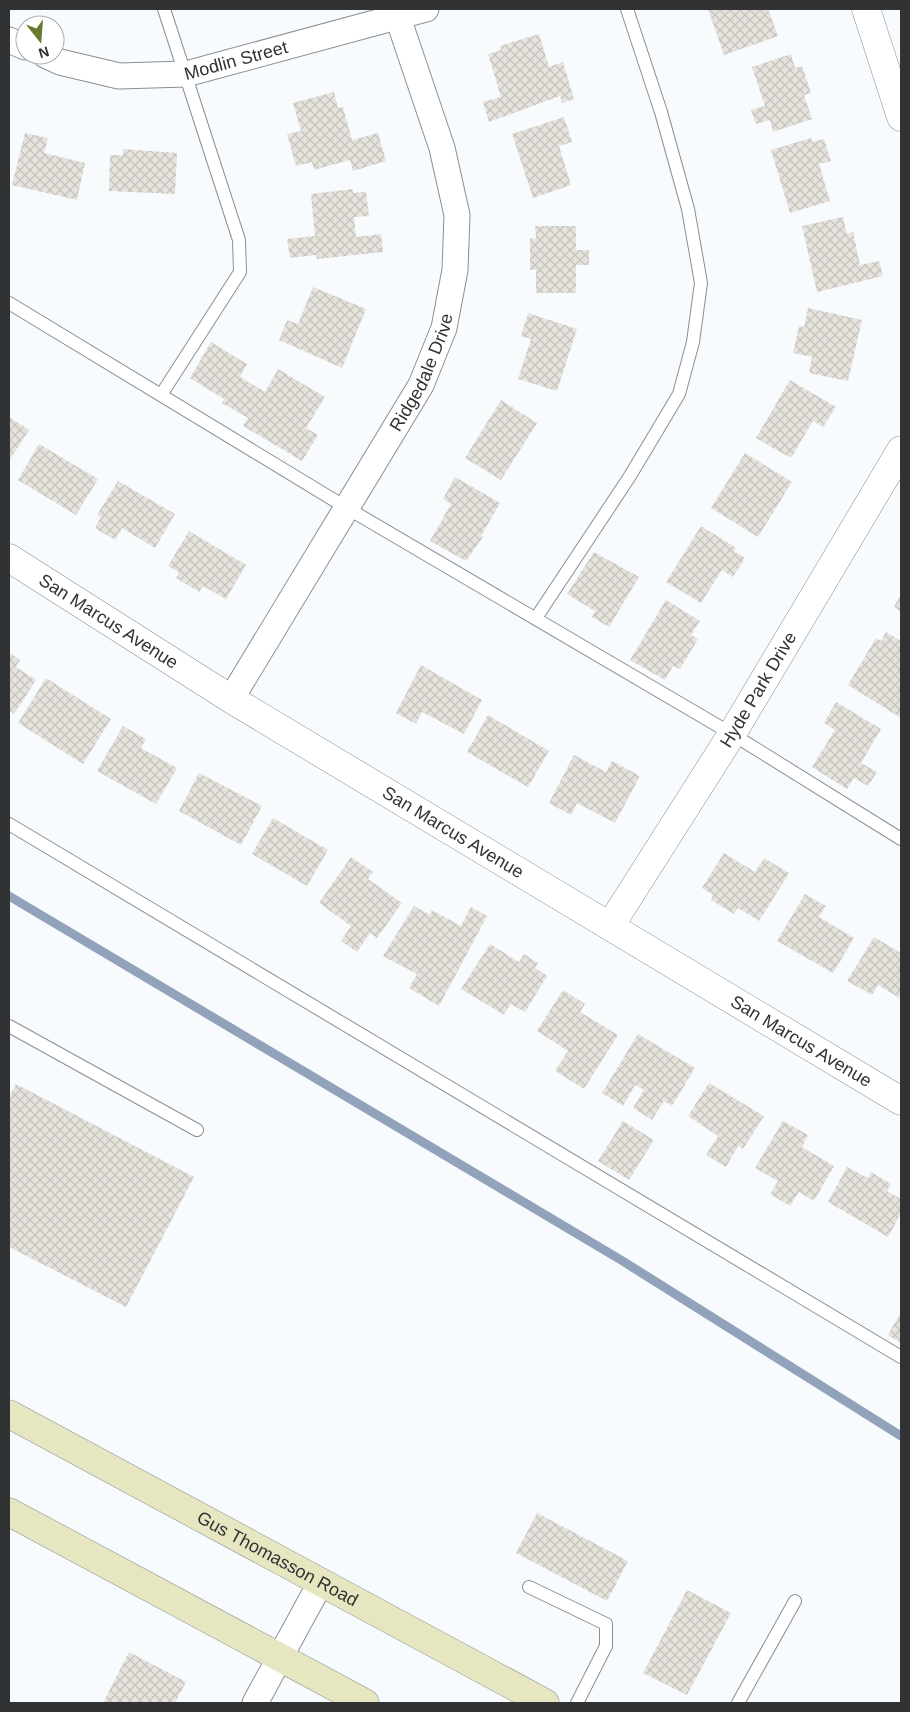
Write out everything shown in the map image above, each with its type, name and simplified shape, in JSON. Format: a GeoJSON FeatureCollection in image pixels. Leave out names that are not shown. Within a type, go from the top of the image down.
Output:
{"type":"FeatureCollection","features":[{"type":"Feature","properties":{"kind":"main road","name":"Gus Thomasson Road"},"geometry":{"type":"LineString","coordinates":[[9,1414],[545,1703]]}},
{"type":"Feature","properties":{"kind":"main road"},"geometry":{"type":"LineString","coordinates":[[9,1512],[365,1703]]}},
{"type":"Feature","properties":{"kind":"street","name":"Modlin Street"},"geometry":{"type":"LineString","coordinates":[[65,63],[119,76],[186,74],[397,13],[426,9]]}},
{"type":"Feature","properties":{"kind":"street"},"geometry":{"type":"LineString","coordinates":[[866,9],[901,117]]}},
{"type":"Feature","properties":{"kind":"street","name":"Ridgedale Drive"},"geometry":{"type":"LineString","coordinates":[[231,699],[421,385],[444,328],[455,270],[457,215],[442,148],[397,13]]}},
{"type":"Feature","properties":{"kind":"street","name":"Hyde Park Drive"},"geometry":{"type":"LineString","coordinates":[[610,926],[732,734],[901,450]]}},
{"type":"Feature","properties":{"kind":"street","name":"San Marcus Avenue"},"geometry":{"type":"LineString","coordinates":[[9,558],[231,699],[901,1101]]}},
{"type":"Feature","properties":{"kind":"street"},"geometry":{"type":"LineString","coordinates":[[255,1703],[321,1582]]}},
{"type":"Feature","properties":{"kind":"lane"},"geometry":{"type":"LineString","coordinates":[[161,395],[240,272],[239,240],[164,9]]}},
{"type":"Feature","properties":{"kind":"lane"},"geometry":{"type":"LineString","coordinates":[[536,618],[630,476],[679,394],[693,342],[700,283],[688,209],[661,112],[628,9]]}},
{"type":"Feature","properties":{"kind":"lane"},"geometry":{"type":"LineString","coordinates":[[9,303],[347,508],[732,734],[901,839]]}},
{"type":"Feature","properties":{"kind":"lane"},"geometry":{"type":"LineString","coordinates":[[9,824],[901,1357]]}},
{"type":"Feature","properties":{"kind":"lane"},"geometry":{"type":"LineString","coordinates":[[9,1026],[197,1130]]}},
{"type":"Feature","properties":{"kind":"lane"},"geometry":{"type":"LineString","coordinates":[[529,1587],[606,1624],[606,1646],[577,1703]]}},
{"type":"Feature","properties":{"kind":"lane"},"geometry":{"type":"LineString","coordinates":[[738,1703],[795,1601]]}},
{"type":"Feature","properties":{"kind":"building"},"geometry":{"type":"Polygon","coordinates":[[[708,9],[768,9],[778,36],[724,55],[708,9]]]}},
{"type":"Feature","properties":{"kind":"building"},"geometry":{"type":"Polygon","coordinates":[[[539,34],[549,67],[563,62],[574,99],[562,103],[560,96],[489,122],[483,102],[501,97],[488,54],[501,50],[500,46],[539,34]]]}},
{"type":"Feature","properties":{"kind":"building"},"geometry":{"type":"Polygon","coordinates":[[[791,54],[795,68],[802,66],[811,93],[804,95],[812,119],[773,132],[770,120],[756,124],[751,110],[765,106],[752,67],[791,54]]]}},
{"type":"Feature","properties":{"kind":"building"},"geometry":{"type":"Polygon","coordinates":[[[334,92],[338,108],[343,107],[352,140],[378,133],[386,161],[353,171],[350,160],[314,170],[312,162],[296,166],[287,134],[301,131],[293,103],[334,92]]]}},
{"type":"Feature","properties":{"kind":"building"},"geometry":{"type":"Polygon","coordinates":[[[564,117],[572,142],[559,146],[571,185],[533,198],[512,134],[564,117]]]}},
{"type":"Feature","properties":{"kind":"building"},"geometry":{"type":"Polygon","coordinates":[[[25,133],[48,138],[44,153],[85,163],[77,200],[12,185],[25,133]]]}},
{"type":"Feature","properties":{"kind":"building"},"geometry":{"type":"Polygon","coordinates":[[[811,138],[812,142],[824,139],[831,161],[819,164],[830,201],[790,213],[771,150],[811,138]]]}},
{"type":"Feature","properties":{"kind":"building"},"geometry":{"type":"Polygon","coordinates":[[[123,149],[177,153],[175,194],[109,191],[110,155],[123,155],[123,149]]]}},
{"type":"Feature","properties":{"kind":"building"},"geometry":{"type":"Polygon","coordinates":[[[353,189],[353,193],[366,192],[369,216],[354,217],[356,237],[381,234],[383,252],[317,259],[316,255],[290,258],[287,239],[315,236],[311,194],[353,189]]]}},
{"type":"Feature","properties":{"kind":"building"},"geometry":{"type":"Polygon","coordinates":[[[843,217],[847,234],[853,232],[860,265],[879,261],[883,276],[817,292],[802,226],[843,217]]]}},
{"type":"Feature","properties":{"kind":"building"},"geometry":{"type":"Polygon","coordinates":[[[535,226],[576,226],[576,250],[589,250],[589,265],[576,265],[576,293],[536,293],[536,270],[530,270],[530,238],[536,239],[535,226]]]}},
{"type":"Feature","properties":{"kind":"building"},"geometry":{"type":"Polygon","coordinates":[[[313,287],[366,309],[342,368],[279,340],[287,320],[298,324],[313,287]]]}},
{"type":"Feature","properties":{"kind":"building"},"geometry":{"type":"Polygon","coordinates":[[[808,308],[862,320],[848,381],[809,373],[812,357],[793,353],[799,326],[804,327],[808,308]]]}},
{"type":"Feature","properties":{"kind":"building"},"geometry":{"type":"Polygon","coordinates":[[[528,313],[577,329],[557,391],[518,379],[531,339],[521,336],[528,313]]]}},
{"type":"Feature","properties":{"kind":"building"},"geometry":{"type":"Polygon","coordinates":[[[211,342],[247,364],[240,377],[265,392],[278,369],[325,397],[306,428],[318,435],[302,461],[243,426],[248,418],[222,403],[224,399],[190,378],[211,342]]]}},
{"type":"Feature","properties":{"kind":"building"},"geometry":{"type":"Polygon","coordinates":[[[790,380],[836,407],[823,427],[813,421],[791,458],[756,438],[790,380]]]}},
{"type":"Feature","properties":{"kind":"building"},"geometry":{"type":"Polygon","coordinates":[[[501,400],[537,423],[501,480],[465,458],[501,400]]]}},
{"type":"Feature","properties":{"kind":"building"},"geometry":{"type":"Polygon","coordinates":[[[9,417],[29,430],[9,461],[9,417]]]}},
{"type":"Feature","properties":{"kind":"building"},"geometry":{"type":"Polygon","coordinates":[[[39,444],[98,479],[76,515],[18,480],[39,444]]]}},
{"type":"Feature","properties":{"kind":"building"},"geometry":{"type":"Polygon","coordinates":[[[745,453],[792,482],[758,537],[711,508],[745,453]]]}},
{"type":"Feature","properties":{"kind":"building"},"geometry":{"type":"Polygon","coordinates":[[[455,477],[500,503],[481,536],[483,537],[466,561],[430,541],[451,504],[443,499],[455,477]]]}},
{"type":"Feature","properties":{"kind":"building"},"geometry":{"type":"Polygon","coordinates":[[[118,481],[175,514],[155,548],[122,528],[115,540],[95,528],[101,517],[97,515],[118,481]]]}},
{"type":"Feature","properties":{"kind":"building"},"geometry":{"type":"Polygon","coordinates":[[[701,526],[736,548],[734,551],[745,558],[733,577],[722,570],[701,603],[666,582],[701,526]]]}},
{"type":"Feature","properties":{"kind":"building"},"geometry":{"type":"Polygon","coordinates":[[[189,531],[246,565],[226,599],[203,586],[199,592],[176,578],[179,572],[168,566],[189,531]]]}},
{"type":"Feature","properties":{"kind":"building"},"geometry":{"type":"Polygon","coordinates":[[[594,552],[639,577],[609,627],[592,617],[595,611],[567,594],[594,552]]]}},
{"type":"Feature","properties":{"kind":"building"},"geometry":{"type":"Polygon","coordinates":[[[901,594],[901,612],[894,607],[901,594]]]}},
{"type":"Feature","properties":{"kind":"building"},"geometry":{"type":"Polygon","coordinates":[[[666,600],[700,621],[691,635],[698,639],[680,669],[673,666],[665,680],[630,660],[666,600]]]}},
{"type":"Feature","properties":{"kind":"building"},"geometry":{"type":"Polygon","coordinates":[[[886,632],[901,641],[901,718],[848,685],[876,638],[881,641],[886,632]]]}},
{"type":"Feature","properties":{"kind":"building"},"geometry":{"type":"Polygon","coordinates":[[[9,652],[20,660],[16,667],[36,680],[14,714],[9,710],[9,652]]]}},
{"type":"Feature","properties":{"kind":"building"},"geometry":{"type":"Polygon","coordinates":[[[421,665],[482,700],[464,734],[422,712],[416,724],[396,713],[421,665]]]}},
{"type":"Feature","properties":{"kind":"building"},"geometry":{"type":"Polygon","coordinates":[[[46,678],[111,719],[83,764],[18,723],[46,678]]]}},
{"type":"Feature","properties":{"kind":"building"},"geometry":{"type":"Polygon","coordinates":[[[836,702],[881,729],[861,763],[877,772],[868,786],[854,778],[847,789],[812,767],[835,730],[824,723],[836,702]]]}},
{"type":"Feature","properties":{"kind":"building"},"geometry":{"type":"Polygon","coordinates":[[[488,715],[549,751],[528,787],[467,752],[488,715]]]}},
{"type":"Feature","properties":{"kind":"building"},"geometry":{"type":"Polygon","coordinates":[[[123,726],[146,739],[141,748],[177,768],[156,804],[97,771],[123,726]]]}},
{"type":"Feature","properties":{"kind":"building"},"geometry":{"type":"Polygon","coordinates":[[[574,755],[606,772],[612,761],[640,776],[615,823],[577,803],[571,815],[549,803],[574,755]]]}},
{"type":"Feature","properties":{"kind":"building"},"geometry":{"type":"Polygon","coordinates":[[[199,773],[262,806],[241,845],[179,811],[199,773]]]}},
{"type":"Feature","properties":{"kind":"building"},"geometry":{"type":"Polygon","coordinates":[[[273,818],[328,850],[307,886],[252,854],[273,818]]]}},
{"type":"Feature","properties":{"kind":"building"},"geometry":{"type":"Polygon","coordinates":[[[724,853],[755,872],[764,858],[789,873],[759,921],[738,908],[734,914],[711,900],[713,895],[702,888],[724,853]]]}},
{"type":"Feature","properties":{"kind":"building"},"geometry":{"type":"Polygon","coordinates":[[[351,857],[373,872],[368,879],[402,903],[377,938],[370,933],[357,952],[341,941],[351,926],[319,903],[351,857]]]}},
{"type":"Feature","properties":{"kind":"building"},"geometry":{"type":"Polygon","coordinates":[[[805,894],[826,906],[819,917],[854,938],[833,973],[777,941],[805,894]]]}},
{"type":"Feature","properties":{"kind":"building"},"geometry":{"type":"Polygon","coordinates":[[[414,906],[430,915],[432,910],[461,926],[471,907],[487,916],[439,1006],[409,988],[417,974],[383,956],[414,906]]]}},
{"type":"Feature","properties":{"kind":"building"},"geometry":{"type":"Polygon","coordinates":[[[874,937],[901,953],[901,999],[878,985],[872,995],[847,981],[874,937]]]}},
{"type":"Feature","properties":{"kind":"building"},"geometry":{"type":"Polygon","coordinates":[[[490,944],[519,962],[524,954],[538,963],[535,968],[547,976],[525,1012],[511,1004],[504,1015],[461,989],[490,944]]]}},
{"type":"Feature","properties":{"kind":"building"},"geometry":{"type":"Polygon","coordinates":[[[563,990],[585,1004],[580,1012],[618,1035],[584,1089],[555,1071],[568,1051],[537,1031],[563,990]]]}},
{"type":"Feature","properties":{"kind":"building"},"geometry":{"type":"Polygon","coordinates":[[[638,1034],[695,1068],[672,1106],[664,1101],[652,1120],[633,1108],[644,1090],[635,1085],[623,1106],[602,1093],[638,1034]]]}},
{"type":"Feature","properties":{"kind":"building"},"geometry":{"type":"Polygon","coordinates":[[[709,1083],[764,1116],[743,1149],[738,1146],[726,1167],[706,1155],[718,1136],[688,1116],[709,1083]]]}},
{"type":"Feature","properties":{"kind":"building"},"geometry":{"type":"Polygon","coordinates":[[[16,1084],[194,1177],[126,1307],[9,1247],[9,1097],[16,1084]]]}},
{"type":"Feature","properties":{"kind":"building"},"geometry":{"type":"Polygon","coordinates":[[[623,1121],[654,1140],[629,1180],[598,1161],[623,1121]]]}},
{"type":"Feature","properties":{"kind":"building"},"geometry":{"type":"Polygon","coordinates":[[[783,1121],[808,1135],[802,1147],[834,1166],[814,1201],[799,1192],[790,1206],[770,1194],[778,1181],[755,1168],[783,1121]]]}},
{"type":"Feature","properties":{"kind":"building"},"geometry":{"type":"Polygon","coordinates":[[[847,1167],[868,1178],[871,1172],[891,1184],[887,1191],[901,1199],[901,1213],[888,1237],[828,1202],[847,1167]]]}},
{"type":"Feature","properties":{"kind":"building"},"geometry":{"type":"Polygon","coordinates":[[[901,1312],[901,1343],[888,1335],[901,1312]]]}},
{"type":"Feature","properties":{"kind":"building"},"geometry":{"type":"Polygon","coordinates":[[[537,1513],[628,1561],[607,1601],[516,1553],[537,1513]]]}},
{"type":"Feature","properties":{"kind":"building"},"geometry":{"type":"Polygon","coordinates":[[[687,1590],[731,1613],[687,1695],[643,1673],[687,1590]]]}},
{"type":"Feature","properties":{"kind":"building"},"geometry":{"type":"Polygon","coordinates":[[[129,1652],[186,1682],[175,1703],[103,1703],[129,1652]]]}},
{"type":"Feature","properties":{"kind":"waterway"},"geometry":{"type":"LineString","coordinates":[[9,896],[621,1260],[901,1436]]}}]}
